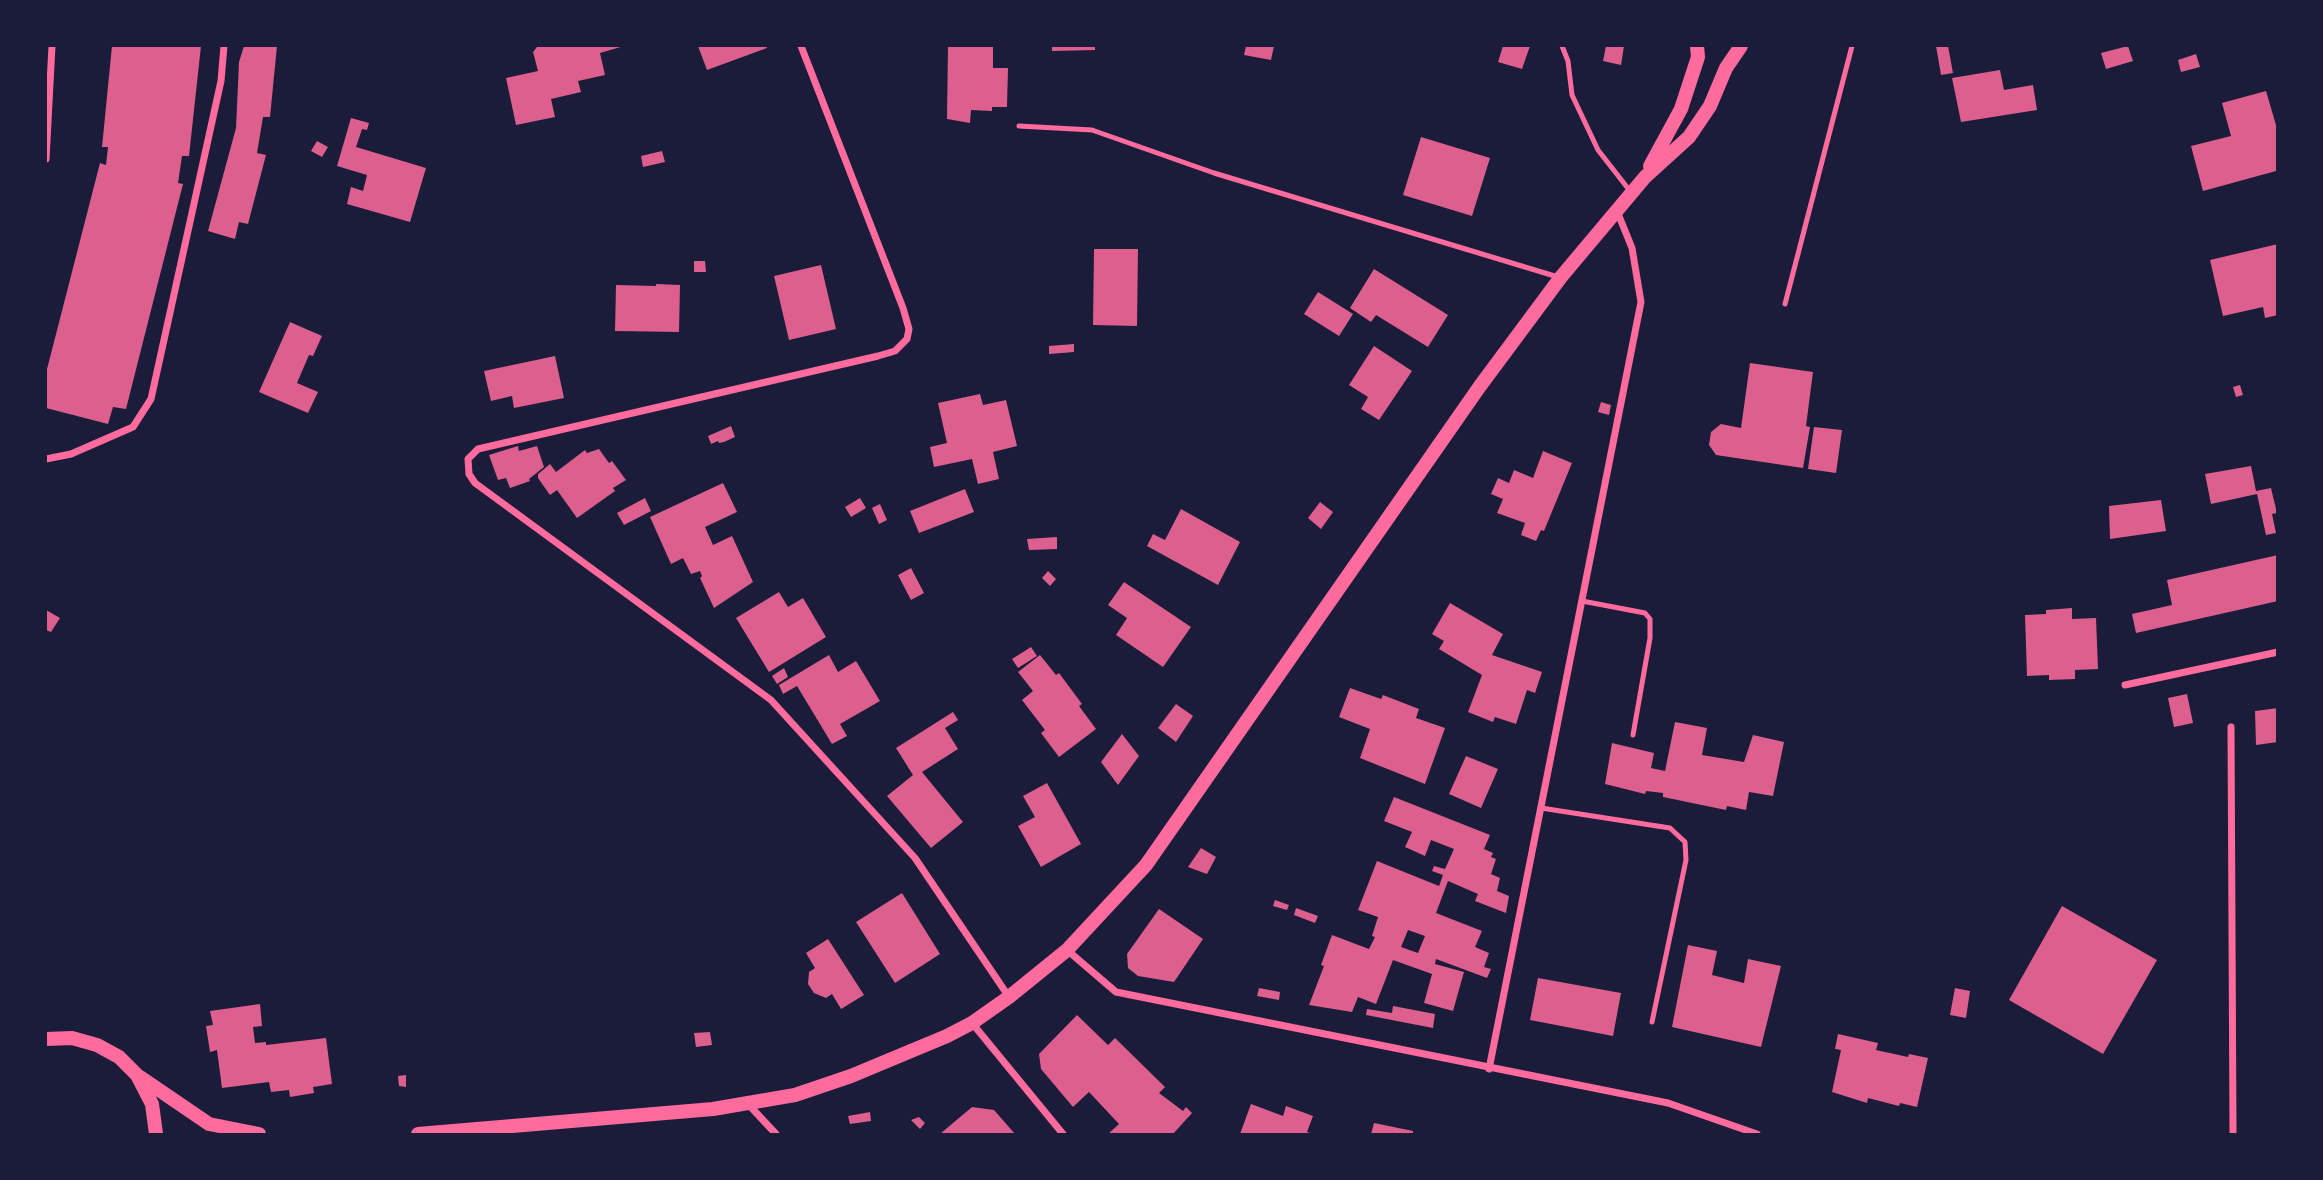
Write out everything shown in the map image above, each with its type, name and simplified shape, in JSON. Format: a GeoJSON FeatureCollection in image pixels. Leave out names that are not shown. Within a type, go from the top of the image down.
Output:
{"type":"FeatureCollection","features":[{"type":"Feature","properties":{"kind":"main road"},"geometry":{"type":"LineString","coordinates":[[1645,177],[1681,109],[1698,57],[1697,46]]}},
{"type":"Feature","properties":{"kind":"main road"},"geometry":{"type":"LineString","coordinates":[[418,1135],[748,1104],[795,1095],[851,1076],[972,1023],[1067,950],[1146,865],[1480,386],[1561,278],[1645,177],[1689,138],[1710,106],[1726,68],[1741,46]]}},
{"type":"Feature","properties":{"kind":"main road"},"geometry":{"type":"LineString","coordinates":[[46,1039],[72,1038],[97,1045],[209,1124],[259,1135]]}},
{"type":"Feature","properties":{"kind":"main road"},"geometry":{"type":"LineString","coordinates":[[137,1075],[152,1104],[156,1135]]}},
{"type":"Feature","properties":{"kind":"street"},"geometry":{"type":"LineString","coordinates":[[46,159],[52,46]]}},
{"type":"Feature","properties":{"kind":"street"},"geometry":{"type":"LineString","coordinates":[[46,459],[71,454],[133,427],[151,399],[221,81],[224,46]]}},
{"type":"Feature","properties":{"kind":"street"},"geometry":{"type":"LineString","coordinates":[[802,46],[903,308],[909,330],[907,339],[895,351],[878,356],[478,449],[468,459],[469,474],[475,484],[771,700],[915,858],[1009,997]]}},
{"type":"Feature","properties":{"kind":"street"},"geometry":{"type":"LineString","coordinates":[[1489,1069],[1641,302],[1632,248],[1617,211]]}},
{"type":"Feature","properties":{"kind":"street"},"geometry":{"type":"LineString","coordinates":[[2124,685],[2277,652]]}},
{"type":"Feature","properties":{"kind":"street"},"geometry":{"type":"LineString","coordinates":[[2231,727],[2233,1135]]}},
{"type":"Feature","properties":{"kind":"street"},"geometry":{"type":"LineString","coordinates":[[1067,950],[1116,992],[1668,1103],[1757,1135]]}},
{"type":"Feature","properties":{"kind":"street"},"geometry":{"type":"LineString","coordinates":[[972,1023],[1063,1135]]}},
{"type":"Feature","properties":{"kind":"street"},"geometry":{"type":"LineString","coordinates":[[748,1104],[776,1135]]}},
{"type":"Feature","properties":{"kind":"lane"},"geometry":{"type":"LineString","coordinates":[[1562,46],[1568,61],[1572,95],[1598,150],[1632,193]]}},
{"type":"Feature","properties":{"kind":"lane"},"geometry":{"type":"LineString","coordinates":[[1785,304],[1852,46]]}},
{"type":"Feature","properties":{"kind":"lane"},"geometry":{"type":"LineString","coordinates":[[1019,126],[1092,130],[1214,173],[1561,278]]}},
{"type":"Feature","properties":{"kind":"lane"},"geometry":{"type":"LineString","coordinates":[[1582,601],[1645,613],[1650,619],[1650,638],[1633,735]]}},
{"type":"Feature","properties":{"kind":"lane"},"geometry":{"type":"LineString","coordinates":[[1541,808],[1670,828],[1685,842],[1686,860],[1652,1021]]}},
{"type":"Feature","properties":{"kind":"building"},"geometry":{"type":"Polygon","coordinates":[[[112,46],[201,46],[189,156],[182,156],[178,183],[183,184],[126,409],[113,407],[108,424],[46,408],[46,373],[100,163],[106,165],[108,147],[102,147],[112,46]]]}},
{"type":"Feature","properties":{"kind":"building"},"geometry":{"type":"Polygon","coordinates":[[[244,46],[277,46],[270,117],[263,117],[257,153],[266,155],[248,224],[239,222],[235,239],[208,231],[236,128],[239,62],[244,46]]]}},
{"type":"Feature","properties":{"kind":"building"},"geometry":{"type":"Polygon","coordinates":[[[624,46],[600,53],[605,75],[578,81],[581,92],[551,99],[555,117],[516,125],[506,78],[538,71],[533,52],[537,47],[624,46]]]}},
{"type":"Feature","properties":{"kind":"building"},"geometry":{"type":"Polygon","coordinates":[[[698,46],[766,46],[767,48],[707,70],[698,46]]]}},
{"type":"Feature","properties":{"kind":"building"},"geometry":{"type":"Polygon","coordinates":[[[948,46],[993,46],[993,68],[1008,68],[1007,107],[992,107],[992,111],[971,110],[970,123],[947,119],[948,46]]]}},
{"type":"Feature","properties":{"kind":"building"},"geometry":{"type":"Polygon","coordinates":[[[1052,46],[1095,46],[1095,50],[1052,51],[1052,46]]]}},
{"type":"Feature","properties":{"kind":"building"},"geometry":{"type":"Polygon","coordinates":[[[1246,46],[1274,46],[1271,60],[1244,55],[1246,46]]]}},
{"type":"Feature","properties":{"kind":"building"},"geometry":{"type":"Polygon","coordinates":[[[1503,46],[1530,46],[1522,69],[1498,62],[1503,46]]]}},
{"type":"Feature","properties":{"kind":"building"},"geometry":{"type":"Polygon","coordinates":[[[1606,46],[1624,46],[1621,65],[1603,61],[1606,46]]]}},
{"type":"Feature","properties":{"kind":"building"},"geometry":{"type":"Polygon","coordinates":[[[1936,46],[1948,46],[1953,73],[1941,75],[1936,46]]]}},
{"type":"Feature","properties":{"kind":"building"},"geometry":{"type":"Polygon","coordinates":[[[2128,46],[2133,61],[2106,69],[2101,53],[2128,46]]]}},
{"type":"Feature","properties":{"kind":"building"},"geometry":{"type":"Polygon","coordinates":[[[2196,54],[2200,67],[2181,72],[2178,60],[2196,54]]]}},
{"type":"Feature","properties":{"kind":"building"},"geometry":{"type":"Polygon","coordinates":[[[2000,70],[2004,90],[2033,85],[2037,110],[1961,122],[1952,78],[2000,70]]]}},
{"type":"Feature","properties":{"kind":"building"},"geometry":{"type":"Polygon","coordinates":[[[2266,91],[2278,132],[2276,171],[2203,191],[2191,146],[2231,136],[2222,103],[2266,91]]]}},
{"type":"Feature","properties":{"kind":"building"},"geometry":{"type":"Polygon","coordinates":[[[351,118],[369,123],[367,130],[362,129],[356,147],[426,168],[410,222],[347,204],[351,187],[363,191],[367,175],[337,166],[351,118]]]}},
{"type":"Feature","properties":{"kind":"building"},"geometry":{"type":"Polygon","coordinates":[[[1421,137],[1490,158],[1472,216],[1403,195],[1421,137]]]}},
{"type":"Feature","properties":{"kind":"building"},"geometry":{"type":"Polygon","coordinates":[[[317,141],[328,147],[322,157],[311,151],[317,141]]]}},
{"type":"Feature","properties":{"kind":"building"},"geometry":{"type":"Polygon","coordinates":[[[662,151],[665,162],[643,167],[641,156],[662,151]]]}},
{"type":"Feature","properties":{"kind":"building"},"geometry":{"type":"Polygon","coordinates":[[[2278,244],[2278,315],[2265,318],[2263,307],[2223,316],[2210,260],[2278,244]]]}},
{"type":"Feature","properties":{"kind":"building"},"geometry":{"type":"Polygon","coordinates":[[[1094,249],[1138,249],[1137,326],[1093,325],[1094,249]]]}},
{"type":"Feature","properties":{"kind":"building"},"geometry":{"type":"Polygon","coordinates":[[[694,261],[705,261],[706,272],[694,272],[694,261]]]}},
{"type":"Feature","properties":{"kind":"building"},"geometry":{"type":"Polygon","coordinates":[[[821,265],[836,329],[789,340],[774,276],[821,265]]]}},
{"type":"Feature","properties":{"kind":"building"},"geometry":{"type":"Polygon","coordinates":[[[1374,269],[1448,315],[1428,347],[1376,315],[1371,322],[1350,308],[1374,269]]]}},
{"type":"Feature","properties":{"kind":"building"},"geometry":{"type":"Polygon","coordinates":[[[616,285],[680,285],[679,332],[615,331],[616,285]]]}},
{"type":"Feature","properties":{"kind":"building"},"geometry":{"type":"Polygon","coordinates":[[[1318,292],[1353,314],[1339,336],[1304,314],[1318,292]]]}},
{"type":"Feature","properties":{"kind":"building"},"geometry":{"type":"Polygon","coordinates":[[[290,322],[322,336],[313,356],[309,355],[297,383],[318,392],[308,413],[259,392],[290,322]]]}},
{"type":"Feature","properties":{"kind":"building"},"geometry":{"type":"Polygon","coordinates":[[[1074,344],[1074,352],[1049,354],[1049,346],[1074,344]]]}},
{"type":"Feature","properties":{"kind":"building"},"geometry":{"type":"Polygon","coordinates":[[[1374,346],[1412,371],[1379,420],[1361,409],[1368,397],[1349,385],[1374,346]]]}},
{"type":"Feature","properties":{"kind":"building"},"geometry":{"type":"Polygon","coordinates":[[[555,356],[564,398],[514,408],[512,396],[491,401],[484,371],[555,356]]]}},
{"type":"Feature","properties":{"kind":"building"},"geometry":{"type":"Polygon","coordinates":[[[1750,363],[1813,372],[1806,426],[1810,427],[1803,468],[1716,455],[1709,445],[1711,432],[1721,424],[1741,428],[1750,363]]]}},
{"type":"Feature","properties":{"kind":"building"},"geometry":{"type":"Polygon","coordinates":[[[2240,385],[2243,395],[2236,397],[2233,387],[2240,385]]]}},
{"type":"Feature","properties":{"kind":"building"},"geometry":{"type":"Polygon","coordinates":[[[980,394],[983,405],[1006,400],[1017,446],[993,452],[999,479],[978,484],[972,459],[934,467],[930,447],[947,443],[938,403],[980,394]]]}},
{"type":"Feature","properties":{"kind":"building"},"geometry":{"type":"Polygon","coordinates":[[[1601,402],[1611,405],[1609,415],[1598,412],[1601,402]]]}},
{"type":"Feature","properties":{"kind":"building"},"geometry":{"type":"Polygon","coordinates":[[[731,426],[735,437],[711,444],[708,436],[731,426]]]}},
{"type":"Feature","properties":{"kind":"building"},"geometry":{"type":"Polygon","coordinates":[[[1814,427],[1842,430],[1836,473],[1808,469],[1814,427]]]}},
{"type":"Feature","properties":{"kind":"building"},"geometry":{"type":"Polygon","coordinates":[[[518,446],[519,451],[537,446],[544,467],[529,479],[530,481],[510,488],[506,478],[498,480],[489,455],[518,446]]]}},
{"type":"Feature","properties":{"kind":"building"},"geometry":{"type":"Polygon","coordinates":[[[599,449],[626,480],[577,518],[557,490],[550,495],[538,474],[550,464],[556,472],[585,450],[587,453],[599,449]]]}},
{"type":"Feature","properties":{"kind":"building"},"geometry":{"type":"Polygon","coordinates":[[[1543,451],[1572,463],[1544,531],[1541,530],[1536,541],[1521,535],[1525,523],[1497,513],[1503,499],[1491,494],[1498,478],[1509,483],[1514,470],[1533,478],[1543,451]]]}},
{"type":"Feature","properties":{"kind":"building"},"geometry":{"type":"Polygon","coordinates":[[[2251,466],[2256,491],[2271,488],[2277,513],[2272,514],[2276,533],[2266,535],[2257,494],[2211,504],[2205,474],[2251,466]]]}},
{"type":"Feature","properties":{"kind":"building"},"geometry":{"type":"Polygon","coordinates":[[[723,483],[737,512],[705,527],[713,545],[732,536],[753,582],[714,608],[700,578],[700,571],[691,574],[683,558],[671,564],[650,517],[723,483]]]}},
{"type":"Feature","properties":{"kind":"building"},"geometry":{"type":"Polygon","coordinates":[[[965,489],[974,512],[919,533],[910,511],[965,489]]]}},
{"type":"Feature","properties":{"kind":"building"},"geometry":{"type":"Polygon","coordinates":[[[645,498],[651,511],[624,525],[617,513],[645,498]]]}},
{"type":"Feature","properties":{"kind":"building"},"geometry":{"type":"Polygon","coordinates":[[[860,498],[866,508],[851,517],[845,507],[860,498]]]}},
{"type":"Feature","properties":{"kind":"building"},"geometry":{"type":"Polygon","coordinates":[[[2161,500],[2166,531],[2110,539],[2109,506],[2161,500]]]}},
{"type":"Feature","properties":{"kind":"building"},"geometry":{"type":"Polygon","coordinates":[[[1320,502],[1333,512],[1321,529],[1308,518],[1320,502]]]}},
{"type":"Feature","properties":{"kind":"building"},"geometry":{"type":"Polygon","coordinates":[[[880,504],[887,520],[879,524],[872,508],[880,504]]]}},
{"type":"Feature","properties":{"kind":"building"},"geometry":{"type":"Polygon","coordinates":[[[1181,509],[1240,542],[1218,585],[1147,546],[1153,534],[1165,540],[1181,509]]]}},
{"type":"Feature","properties":{"kind":"building"},"geometry":{"type":"Polygon","coordinates":[[[1057,537],[1057,549],[1029,550],[1027,539],[1057,537]]]}},
{"type":"Feature","properties":{"kind":"building"},"geometry":{"type":"Polygon","coordinates":[[[2278,555],[2278,601],[2136,633],[2132,614],[2172,605],[2167,580],[2278,555]]]}},
{"type":"Feature","properties":{"kind":"building"},"geometry":{"type":"Polygon","coordinates":[[[911,568],[924,593],[911,600],[898,575],[911,568]]]}},
{"type":"Feature","properties":{"kind":"building"},"geometry":{"type":"Polygon","coordinates":[[[1048,571],[1056,579],[1050,586],[1042,578],[1048,571]]]}},
{"type":"Feature","properties":{"kind":"building"},"geometry":{"type":"Polygon","coordinates":[[[1124,582],[1191,627],[1163,667],[1116,635],[1127,618],[1108,605],[1124,582]]]}},
{"type":"Feature","properties":{"kind":"building"},"geometry":{"type":"Polygon","coordinates":[[[779,592],[788,607],[803,598],[826,637],[769,672],[736,618],[779,592]]]}},
{"type":"Feature","properties":{"kind":"building"},"geometry":{"type":"Polygon","coordinates":[[[1450,603],[1503,634],[1492,655],[1542,672],[1535,693],[1527,690],[1516,724],[1495,717],[1493,722],[1468,712],[1482,675],[1439,649],[1444,641],[1432,634],[1450,603]]]}},
{"type":"Feature","properties":{"kind":"building"},"geometry":{"type":"Polygon","coordinates":[[[2072,608],[2072,619],[2096,618],[2098,669],[2075,670],[2075,679],[2049,680],[2049,675],[2027,676],[2025,615],[2046,614],[2046,610],[2072,608]]]}},
{"type":"Feature","properties":{"kind":"building"},"geometry":{"type":"Polygon","coordinates":[[[46,610],[60,618],[51,632],[46,630],[46,610]]]}},
{"type":"Feature","properties":{"kind":"building"},"geometry":{"type":"Polygon","coordinates":[[[1031,647],[1037,656],[1018,668],[1012,659],[1031,647]]]}},
{"type":"Feature","properties":{"kind":"building"},"geometry":{"type":"Polygon","coordinates":[[[829,655],[838,672],[856,661],[880,701],[840,724],[847,736],[832,744],[797,686],[783,694],[779,685],[829,655]]]}},
{"type":"Feature","properties":{"kind":"building"},"geometry":{"type":"Polygon","coordinates":[[[1040,655],[1056,675],[1059,673],[1082,704],[1079,706],[1096,729],[1059,757],[1041,733],[1045,730],[1022,700],[1033,691],[1018,672],[1040,655]]]}},
{"type":"Feature","properties":{"kind":"building"},"geometry":{"type":"Polygon","coordinates":[[[784,668],[788,677],[777,684],[772,676],[784,668]]]}},
{"type":"Feature","properties":{"kind":"building"},"geometry":{"type":"Polygon","coordinates":[[[1350,688],[1381,699],[1383,695],[1419,709],[1416,718],[1445,728],[1425,784],[1360,758],[1370,729],[1339,717],[1350,688]]]}},
{"type":"Feature","properties":{"kind":"building"},"geometry":{"type":"Polygon","coordinates":[[[2187,694],[2193,723],[2174,727],[2168,698],[2187,694]]]}},
{"type":"Feature","properties":{"kind":"building"},"geometry":{"type":"Polygon","coordinates":[[[1176,704],[1193,716],[1176,742],[1158,728],[1176,704]]]}},
{"type":"Feature","properties":{"kind":"building"},"geometry":{"type":"Polygon","coordinates":[[[2278,708],[2278,742],[2256,745],[2255,711],[2278,708]]]}},
{"type":"Feature","properties":{"kind":"building"},"geometry":{"type":"Polygon","coordinates":[[[953,712],[958,720],[945,728],[958,749],[922,772],[963,822],[931,848],[887,796],[913,775],[896,748],[953,712]]]}},
{"type":"Feature","properties":{"kind":"building"},"geometry":{"type":"Polygon","coordinates":[[[1675,722],[1707,728],[1702,755],[1744,762],[1753,735],[1784,742],[1773,796],[1749,792],[1746,810],[1727,806],[1726,810],[1663,797],[1663,793],[1646,791],[1645,794],[1605,784],[1612,743],[1654,753],[1651,768],[1665,771],[1675,722]]]}},
{"type":"Feature","properties":{"kind":"building"},"geometry":{"type":"Polygon","coordinates":[[[1122,734],[1139,756],[1118,785],[1101,762],[1122,734]]]}},
{"type":"Feature","properties":{"kind":"building"},"geometry":{"type":"Polygon","coordinates":[[[1466,756],[1498,769],[1481,808],[1449,794],[1466,756]]]}},
{"type":"Feature","properties":{"kind":"building"},"geometry":{"type":"Polygon","coordinates":[[[1047,783],[1081,844],[1041,867],[1018,826],[1035,817],[1023,796],[1047,783]]]}},
{"type":"Feature","properties":{"kind":"building"},"geometry":{"type":"Polygon","coordinates":[[[1394,797],[1490,835],[1484,849],[1493,853],[1491,857],[1496,859],[1491,874],[1500,878],[1497,891],[1509,896],[1506,913],[1475,901],[1478,894],[1448,881],[1436,913],[1482,931],[1475,947],[1489,953],[1484,967],[1491,969],[1487,978],[1436,959],[1435,964],[1464,972],[1453,1011],[1424,1003],[1432,974],[1393,960],[1376,1004],[1358,997],[1352,1012],[1309,1005],[1332,935],[1369,949],[1375,937],[1372,936],[1378,917],[1358,910],[1377,861],[1439,886],[1443,875],[1432,871],[1434,866],[1445,869],[1454,849],[1431,840],[1425,856],[1405,847],[1412,832],[1384,821],[1394,797]],[[1408,930],[1401,947],[1418,953],[1425,936],[1408,930]]]}},
{"type":"Feature","properties":{"kind":"building"},"geometry":{"type":"Polygon","coordinates":[[[1201,848],[1216,857],[1207,874],[1188,867],[1201,848]]]}},
{"type":"Feature","properties":{"kind":"building"},"geometry":{"type":"Polygon","coordinates":[[[902,893],[940,954],[895,983],[856,922],[902,893]]]}},
{"type":"Feature","properties":{"kind":"building"},"geometry":{"type":"Polygon","coordinates":[[[1275,900],[1289,905],[1287,910],[1273,906],[1275,900]]]}},
{"type":"Feature","properties":{"kind":"building"},"geometry":{"type":"Polygon","coordinates":[[[2062,906],[2157,960],[2103,1054],[2009,1000],[2062,906]]]}},
{"type":"Feature","properties":{"kind":"building"},"geometry":{"type":"Polygon","coordinates":[[[1296,908],[1318,916],[1315,923],[1294,915],[1296,908]]]}},
{"type":"Feature","properties":{"kind":"building"},"geometry":{"type":"Polygon","coordinates":[[[1159,909],[1203,939],[1174,982],[1138,976],[1128,968],[1127,954],[1159,909]]]}},
{"type":"Feature","properties":{"kind":"building"},"geometry":{"type":"Polygon","coordinates":[[[828,939],[864,995],[841,1009],[832,994],[826,998],[814,993],[808,984],[809,972],[815,968],[806,953],[828,939]]]}},
{"type":"Feature","properties":{"kind":"building"},"geometry":{"type":"Polygon","coordinates":[[[1688,945],[1717,951],[1712,975],[1744,983],[1748,959],[1781,966],[1761,1047],[1672,1027],[1688,945]]]}},
{"type":"Feature","properties":{"kind":"building"},"geometry":{"type":"Polygon","coordinates":[[[1538,978],[1621,993],[1613,1036],[1530,1020],[1538,978]]]}},
{"type":"Feature","properties":{"kind":"building"},"geometry":{"type":"Polygon","coordinates":[[[1259,988],[1280,992],[1279,1000],[1257,996],[1259,988]]]}},
{"type":"Feature","properties":{"kind":"building"},"geometry":{"type":"Polygon","coordinates":[[[1955,988],[1970,991],[1966,1018],[1950,1015],[1955,988]]]}},
{"type":"Feature","properties":{"kind":"building"},"geometry":{"type":"Polygon","coordinates":[[[260,1004],[262,1026],[253,1027],[255,1043],[266,1042],[266,1045],[326,1038],[332,1084],[313,1087],[314,1093],[290,1097],[289,1090],[271,1092],[269,1082],[222,1088],[217,1050],[210,1052],[206,1026],[213,1025],[210,1011],[260,1004]]]}},
{"type":"Feature","properties":{"kind":"building"},"geometry":{"type":"Polygon","coordinates":[[[1393,1006],[1435,1014],[1433,1028],[1366,1015],[1367,1009],[1392,1013],[1393,1006]]]}},
{"type":"Feature","properties":{"kind":"building"},"geometry":{"type":"Polygon","coordinates":[[[1077,1015],[1108,1045],[1115,1038],[1165,1087],[1159,1093],[1183,1111],[1186,1107],[1192,1113],[1173,1134],[1108,1134],[1119,1124],[1089,1092],[1073,1107],[1041,1069],[1039,1054],[1077,1015]]]}},
{"type":"Feature","properties":{"kind":"building"},"geometry":{"type":"Polygon","coordinates":[[[710,1032],[712,1045],[696,1047],[694,1033],[710,1032]]]}},
{"type":"Feature","properties":{"kind":"building"},"geometry":{"type":"Polygon","coordinates":[[[1838,1034],[1878,1043],[1876,1050],[1928,1058],[1917,1107],[1900,1103],[1899,1106],[1868,1098],[1867,1103],[1832,1092],[1841,1050],[1835,1049],[1838,1034]]]}},
{"type":"Feature","properties":{"kind":"building"},"geometry":{"type":"Polygon","coordinates":[[[406,1075],[406,1087],[399,1086],[398,1076],[406,1075]]]}},
{"type":"Feature","properties":{"kind":"building"},"geometry":{"type":"Polygon","coordinates":[[[1251,1104],[1283,1116],[1286,1106],[1313,1116],[1307,1132],[1314,1134],[1240,1134],[1251,1104]]]}},
{"type":"Feature","properties":{"kind":"building"},"geometry":{"type":"Polygon","coordinates":[[[972,1107],[994,1110],[1015,1134],[940,1134],[972,1107]]]}},
{"type":"Feature","properties":{"kind":"building"},"geometry":{"type":"Polygon","coordinates":[[[870,1112],[871,1121],[850,1124],[848,1116],[870,1112]]]}},
{"type":"Feature","properties":{"kind":"building"},"geometry":{"type":"Polygon","coordinates":[[[919,1117],[925,1123],[920,1129],[911,1120],[919,1117]]]}},
{"type":"Feature","properties":{"kind":"building"},"geometry":{"type":"Polygon","coordinates":[[[1374,1123],[1413,1131],[1413,1134],[1371,1134],[1374,1123]]]}}]}
